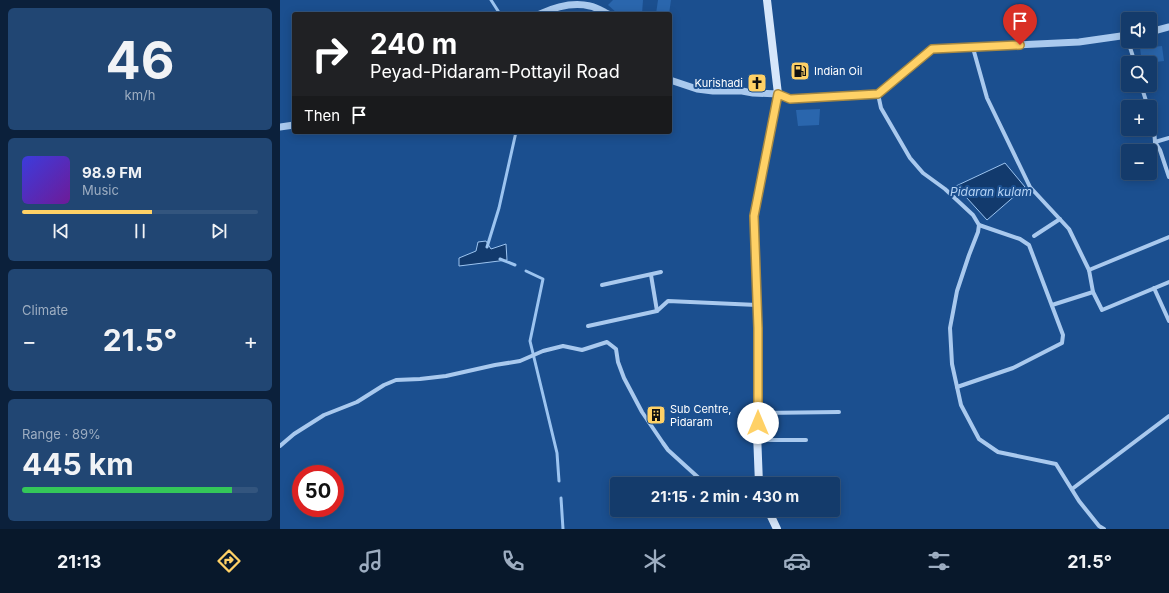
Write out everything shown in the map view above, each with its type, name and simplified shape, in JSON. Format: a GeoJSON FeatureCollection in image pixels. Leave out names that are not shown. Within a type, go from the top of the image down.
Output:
{"type":"FeatureCollection","features":[{"type":"Feature","properties":{"kind":"main road"},"geometry":{"type":"LineString","coordinates":[[759,477],[757,305],[754,216],[778,94],[767,0]]}},
{"type":"Feature","properties":{"kind":"main road"},"geometry":{"type":"LineString","coordinates":[[771,517],[777,529]]}},
{"type":"Feature","properties":{"kind":"street"},"geometry":{"type":"LineString","coordinates":[[544,12],[562,6],[577,4],[591,6],[604,12]]}},
{"type":"Feature","properties":{"kind":"street"},"geometry":{"type":"LineString","coordinates":[[1157,30],[1169,27]]}},
{"type":"Feature","properties":{"kind":"street"},"geometry":{"type":"LineString","coordinates":[[672,81],[697,89],[778,94],[790,99],[878,94],[932,49],[973,48],[1121,39]]}},
{"type":"Feature","properties":{"kind":"street"},"geometry":{"type":"LineString","coordinates":[[973,48],[987,98],[1030,186],[1069,228],[1089,270],[1093,292],[1102,310],[1169,282]]}},
{"type":"Feature","properties":{"kind":"street"},"geometry":{"type":"LineString","coordinates":[[878,94],[881,108],[910,158],[923,173],[945,188],[973,215],[979,225],[978,232],[957,291],[950,328],[952,364],[961,405],[979,439],[998,452],[1056,464],[1079,501],[1099,526],[1104,529]]}},
{"type":"Feature","properties":{"kind":"street"},"geometry":{"type":"LineString","coordinates":[[280,127],[292,125]]}},
{"type":"Feature","properties":{"kind":"street"},"geometry":{"type":"LineString","coordinates":[[1155,136],[1155,142],[1160,150],[1169,177]]}},
{"type":"Feature","properties":{"kind":"street"},"geometry":{"type":"LineString","coordinates":[[1155,142],[1169,138]]}},
{"type":"Feature","properties":{"kind":"street"},"geometry":{"type":"LineString","coordinates":[[1034,236],[1060,219]]}},
{"type":"Feature","properties":{"kind":"street"},"geometry":{"type":"LineString","coordinates":[[957,387],[1013,368],[1062,343],[1063,335],[1029,245],[1020,239],[979,225]]}},
{"type":"Feature","properties":{"kind":"street"},"geometry":{"type":"LineString","coordinates":[[1089,270],[1169,237]]}},
{"type":"Feature","properties":{"kind":"street"},"geometry":{"type":"LineString","coordinates":[[602,285],[661,272]]}},
{"type":"Feature","properties":{"kind":"street"},"geometry":{"type":"LineString","coordinates":[[650,275],[657,311]]}},
{"type":"Feature","properties":{"kind":"street"},"geometry":{"type":"LineString","coordinates":[[1154,288],[1169,321]]}},
{"type":"Feature","properties":{"kind":"street"},"geometry":{"type":"LineString","coordinates":[[1052,305],[1093,292]]}},
{"type":"Feature","properties":{"kind":"street"},"geometry":{"type":"LineString","coordinates":[[588,326],[657,311],[668,300],[757,305]]}},
{"type":"Feature","properties":{"kind":"street"},"geometry":{"type":"LineString","coordinates":[[280,446],[294,434],[324,416],[358,402],[384,385],[396,380],[446,376],[520,361],[543,351],[563,346],[582,350],[607,342],[616,349],[618,362],[624,378],[642,412],[668,450],[698,477]]}},
{"type":"Feature","properties":{"kind":"street"},"geometry":{"type":"LineString","coordinates":[[758,413],[839,412]]}},
{"type":"Feature","properties":{"kind":"street"},"geometry":{"type":"LineString","coordinates":[[1072,489],[1169,416]]}},
{"type":"Feature","properties":{"kind":"street"},"geometry":{"type":"LineString","coordinates":[[758,440],[806,440]]}},
{"type":"Feature","properties":{"kind":"water","name":"Pidaran kulam"},"geometry":{"type":"Polygon","coordinates":[[[1005,163],[1025,187],[987,220],[956,186],[1005,163]]]}},
{"type":"Feature","properties":{"kind":"water"},"geometry":{"type":"Polygon","coordinates":[[[486,241],[491,249],[506,244],[507,260],[459,266],[459,258],[476,251],[478,242],[486,241]]]}},
{"type":"Feature","properties":{"kind":"building"},"geometry":{"type":"Polygon","coordinates":[[[613,0],[643,0],[642,12],[616,12],[608,5],[613,0]]]}},
{"type":"Feature","properties":{"kind":"building"},"geometry":{"type":"Polygon","coordinates":[[[658,0],[671,0],[669,12],[656,12],[658,0]]]}},
{"type":"Feature","properties":{"kind":"building"},"geometry":{"type":"Polygon","coordinates":[[[1157,46],[1162,46],[1164,61],[1157,62],[1157,56],[1141,55],[1140,48],[1157,48],[1157,46]]]}},
{"type":"Feature","properties":{"kind":"building"},"geometry":{"type":"Polygon","coordinates":[[[820,109],[819,125],[798,126],[796,110],[820,109]]]}},
{"type":"Feature","properties":{"kind":"building","name":"Sub Centre, Pidaram"},"geometry":{"type":"Polygon","coordinates":[[[658,407],[666,418],[655,425],[647,412],[658,407]]]}},
{"type":"Feature","properties":{"kind":"waterway"},"geometry":{"type":"LineString","coordinates":[[491,0],[499,12]]}},
{"type":"Feature","properties":{"kind":"waterway"},"geometry":{"type":"LineString","coordinates":[[487,247],[499,208],[516,134]]}},
{"type":"Feature","properties":{"kind":"waterway"},"geometry":{"type":"LineString","coordinates":[[500,259],[515,265]]}},
{"type":"Feature","properties":{"kind":"waterway"},"geometry":{"type":"LineString","coordinates":[[526,271],[543,279],[530,341],[557,453],[559,481]]}},
{"type":"Feature","properties":{"kind":"waterway"},"geometry":{"type":"LineString","coordinates":[[561,498],[563,529]]}},
{"type":"Feature","properties":{"kind":"place","name":"Indian Oil"},"geometry":{"type":"Point","coordinates":[800,71]}},
{"type":"Feature","properties":{"kind":"place","name":"Kurishadi"},"geometry":{"type":"Point","coordinates":[757,83]}},
{"type":"Feature","properties":{"kind":"place","name":"Sub Centre, Pidaram"},"geometry":{"type":"Point","coordinates":[656,415]}},
{"type":"Feature","properties":{"kind":"route"},"geometry":{"type":"LineString","coordinates":[[758,423],[758,328],[754,216],[778,94],[790,99],[878,94],[932,49],[1020,45]]}}]}
